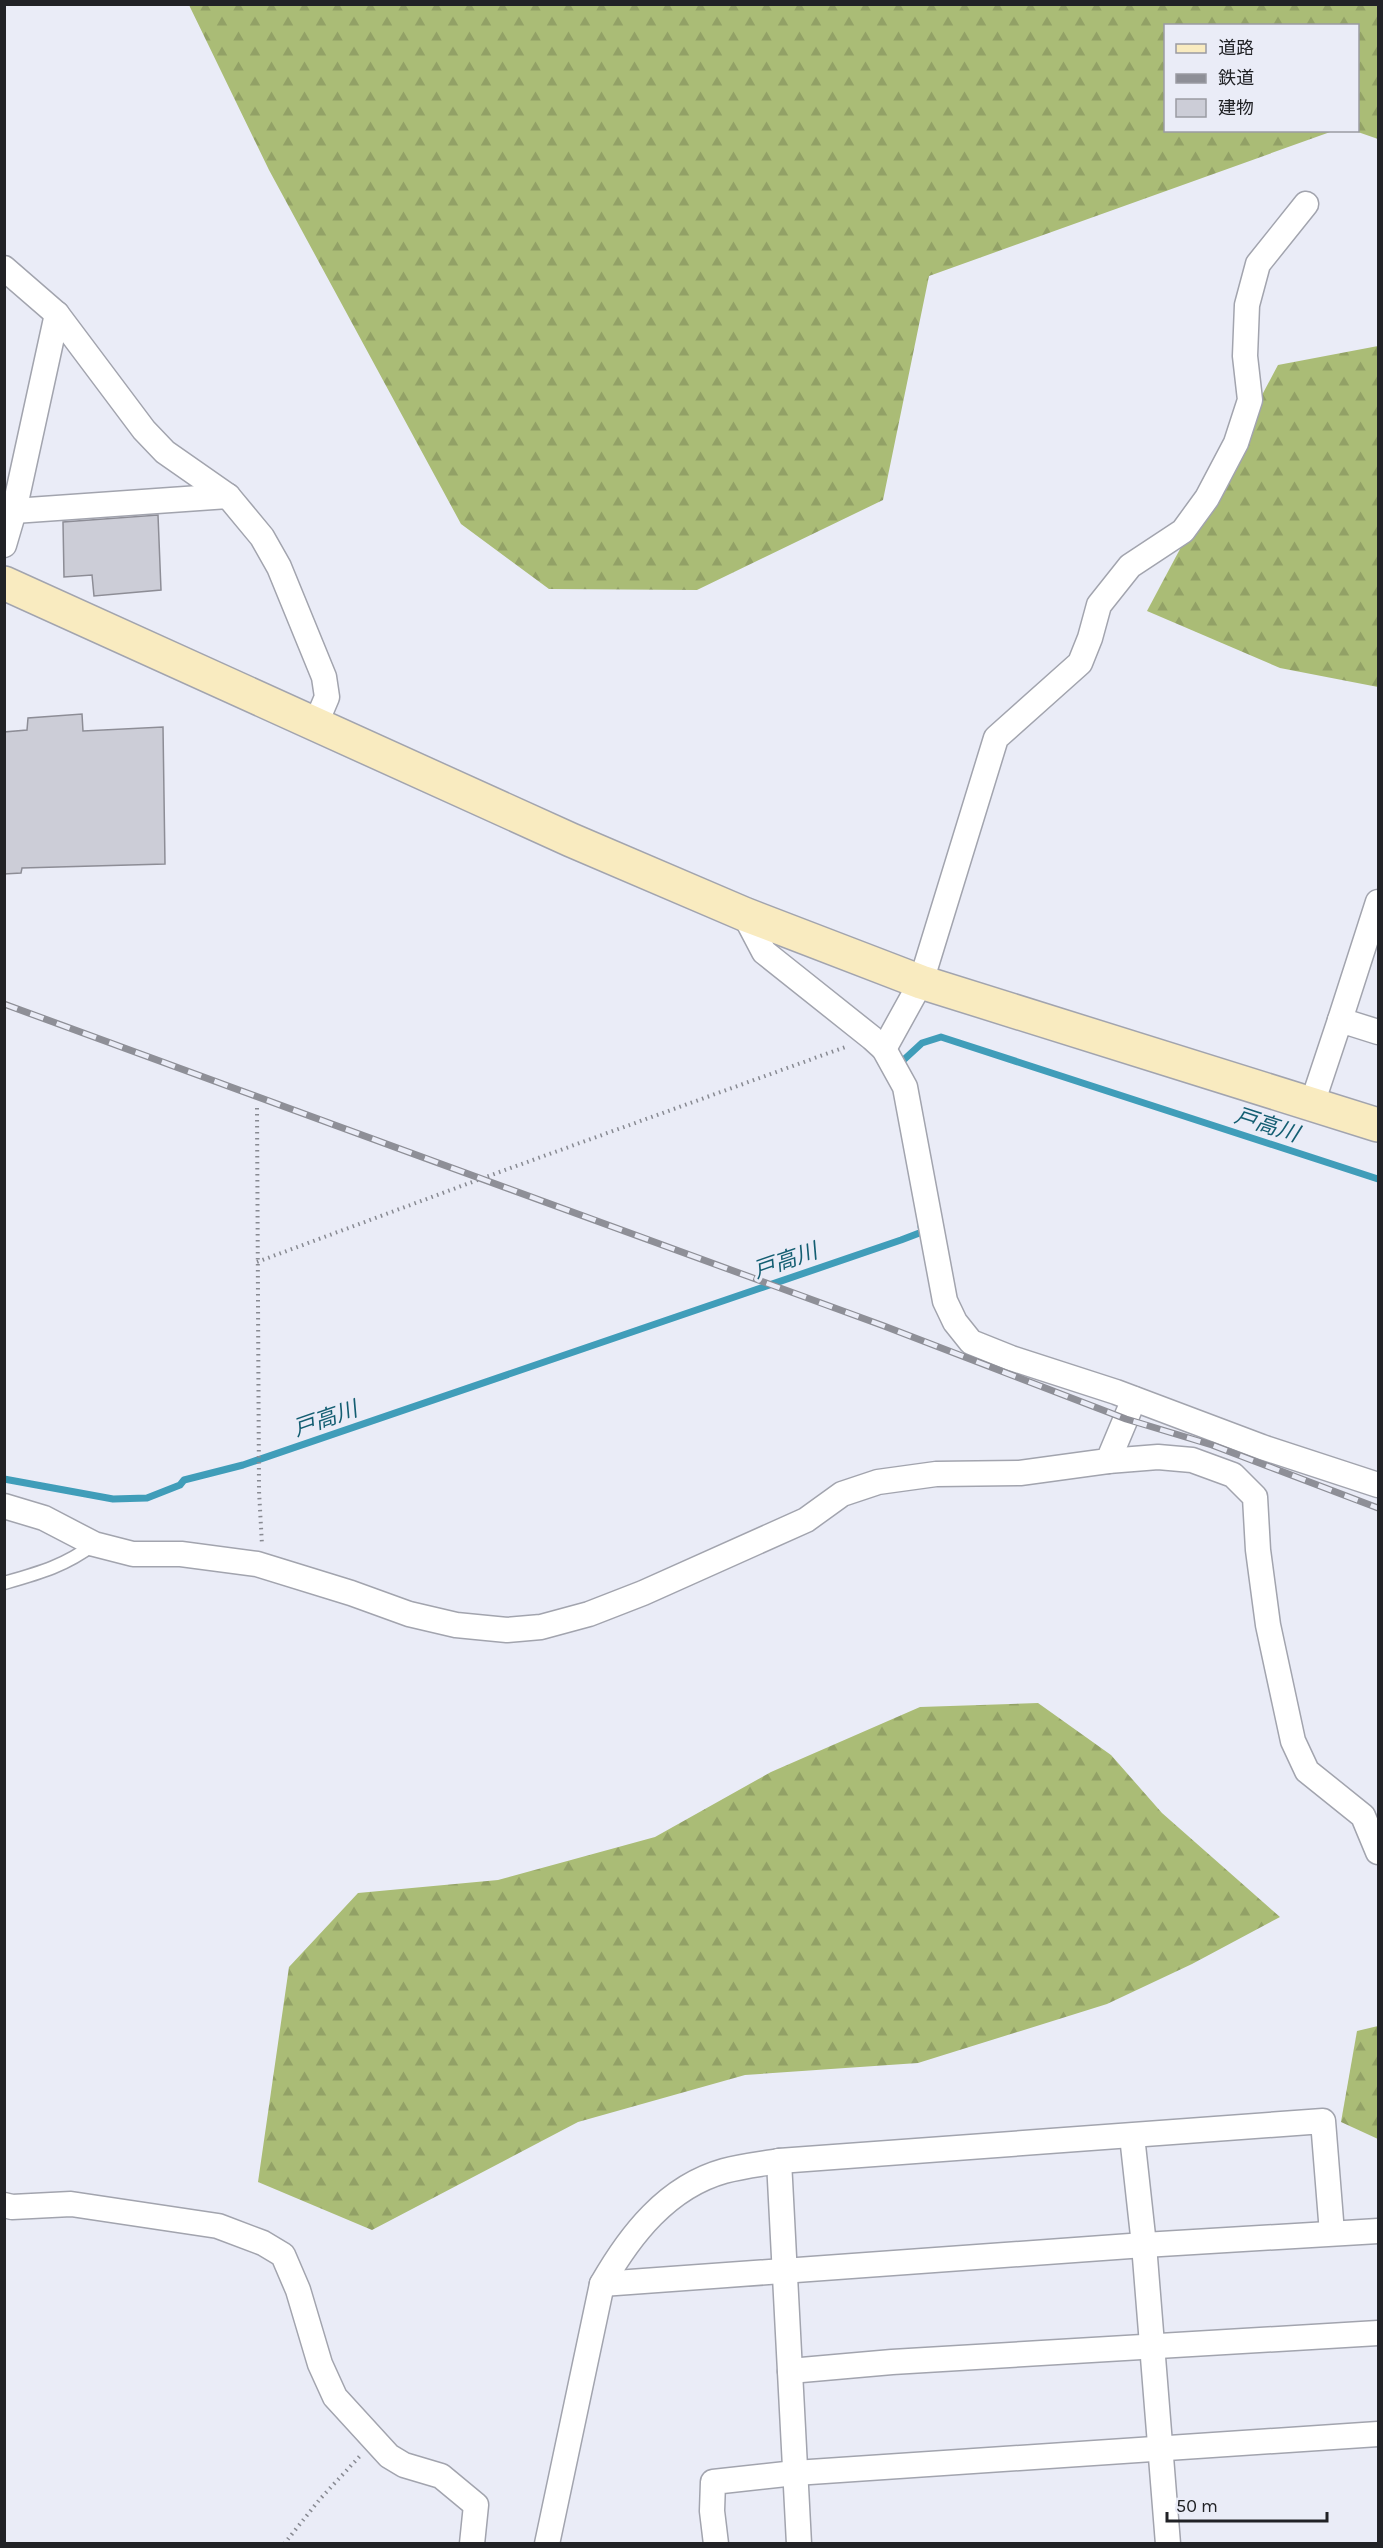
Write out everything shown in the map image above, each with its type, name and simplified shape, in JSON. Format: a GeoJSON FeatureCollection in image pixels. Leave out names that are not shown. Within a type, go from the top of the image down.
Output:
{"type":"FeatureCollection","features":[{"type":"Feature","properties":{"kind":"street"},"geometry":{"type":"LineString","coordinates":[[878,1043],[921,982],[996,738],[1080,663],[1099,605],[1130,566],[1183,531],[1207,498],[1236,443],[1250,399],[1245,356],[1247,305],[1258,264],[1288,223],[1306,204]]}},
{"type":"Feature","properties":{"kind":"street"},"geometry":{"type":"LineString","coordinates":[[4,268],[57,314],[144,430],[165,452],[228,496],[262,537],[279,567],[324,677],[327,697],[316,723]]}},
{"type":"Feature","properties":{"kind":"street"},"geometry":{"type":"LineString","coordinates":[[4,545],[14,511],[57,314]]}},
{"type":"Feature","properties":{"kind":"street"},"geometry":{"type":"LineString","coordinates":[[14,511],[228,496]]}},
{"type":"Feature","properties":{"kind":"street"},"geometry":{"type":"LineString","coordinates":[[4,584],[572,840],[744,914],[921,982],[1378,1125]]}},
{"type":"Feature","properties":{"kind":"street"},"geometry":{"type":"LineString","coordinates":[[1312,1104],[1378,902]]}},
{"type":"Feature","properties":{"kind":"street"},"geometry":{"type":"LineString","coordinates":[[744,914],[764,952],[878,1043],[905,1087],[945,1301],[955,1322],[971,1342],[1011,1358],[1378,1485]]}},
{"type":"Feature","properties":{"kind":"street"},"geometry":{"type":"LineString","coordinates":[[1340,1020],[1378,1032]]}},
{"type":"Feature","properties":{"kind":"street"},"geometry":{"type":"LineString","coordinates":[[1107,1461],[1134,1399]]}},
{"type":"Feature","properties":{"kind":"street"},"geometry":{"type":"LineString","coordinates":[[4,1506],[44,1518],[94,1544],[133,1554],[180,1554],[257,1564],[351,1593],[409,1614],[456,1625],[507,1630],[541,1627],[589,1614],[643,1593],[806,1520],[842,1494],[878,1482],[936,1474],[1020,1473],[1107,1461],[1158,1457],[1192,1460],[1233,1476],[1256,1497],[1258,1550],[1268,1625],[1293,1742],[1307,1772],[1363,1816],[1378,1852]]}},
{"type":"Feature","properties":{"kind":"street"},"geometry":{"type":"LineString","coordinates":[[547,2544],[602,2284],[623,2248],[647,2219],[691,2184],[724,2171],[779,2161],[1323,2121],[1332,2233]]}},
{"type":"Feature","properties":{"kind":"street"},"geometry":{"type":"LineString","coordinates":[[1132,2136],[1144,2245],[1168,2544]]}},
{"type":"Feature","properties":{"kind":"street"},"geometry":{"type":"LineString","coordinates":[[779,2161],[799,2544]]}},
{"type":"Feature","properties":{"kind":"street"},"geometry":{"type":"LineString","coordinates":[[4,2205],[12,2207],[71,2204],[218,2226],[263,2243],[283,2255],[298,2290],[320,2364],[335,2397],[373,2442],[389,2457],[404,2465],[441,2476],[476,2505],[472,2544]]}},
{"type":"Feature","properties":{"kind":"street"},"geometry":{"type":"LineString","coordinates":[[602,2284],[1144,2245],[1378,2231]]}},
{"type":"Feature","properties":{"kind":"street"},"geometry":{"type":"LineString","coordinates":[[790,2371],[892,2362],[1378,2333]]}},
{"type":"Feature","properties":{"kind":"street"},"geometry":{"type":"LineString","coordinates":[[716,2544],[712,2511],[713,2482],[795,2473],[1378,2434]]}},
{"type":"Feature","properties":{"kind":"lane"},"geometry":{"type":"LineString","coordinates":[[4,1583],[55,1568],[73,1560],[94,1544]]}},
{"type":"Feature","properties":{"kind":"path"},"geometry":{"type":"LineString","coordinates":[[257,1262],[505,1170],[878,1043]]}},
{"type":"Feature","properties":{"kind":"path"},"geometry":{"type":"LineString","coordinates":[[257,1108],[259,1491],[263,1540],[257,1564]]}},
{"type":"Feature","properties":{"kind":"path"},"geometry":{"type":"LineString","coordinates":[[284,2544],[320,2499],[373,2442]]}},
{"type":"Feature","properties":{"kind":"green space"},"geometry":{"type":"Polygon","coordinates":[[[189,5],[1378,5],[1378,139],[1358,132],[1359,24],[1164,24],[1164,132],[1330,132],[929,276],[883,500],[697,590],[549,589],[461,524],[269,170],[189,5]]]}},
{"type":"Feature","properties":{"kind":"green space"},"geometry":{"type":"Polygon","coordinates":[[[1378,346],[1378,687],[1280,668],[1147,611],[1278,365],[1378,346]]]}},
{"type":"Feature","properties":{"kind":"green space"},"geometry":{"type":"Polygon","coordinates":[[[1038,1703],[1111,1755],[1162,1813],[1280,1917],[1192,1964],[1107,2004],[918,2063],[745,2075],[578,2122],[372,2230],[258,2182],[289,1967],[358,1893],[498,1880],[655,1837],[771,1772],[920,1707],[1038,1703]]]}},
{"type":"Feature","properties":{"kind":"green space"},"geometry":{"type":"Polygon","coordinates":[[[1378,2026],[1378,2139],[1341,2122],[1357,2031],[1378,2026]]]}},
{"type":"Feature","properties":{"kind":"building"},"geometry":{"type":"Polygon","coordinates":[[[158,515],[161,590],[94,596],[92,575],[64,577],[63,522],[158,515]]]}},
{"type":"Feature","properties":{"kind":"building"},"geometry":{"type":"Polygon","coordinates":[[[82,714],[83,731],[163,727],[165,864],[22,868],[21,873],[4,874],[4,732],[27,730],[28,718],[82,714]]]}},
{"type":"Feature","properties":{"kind":"waterway","name":"戸高川"},"geometry":{"type":"LineString","coordinates":[[897,1066],[922,1043],[941,1037],[1378,1179]]}},
{"type":"Feature","properties":{"kind":"waterway","name":"戸高川"},"geometry":{"type":"LineString","coordinates":[[4,1479],[113,1499],[147,1498],[180,1485],[184,1480],[243,1465],[901,1240],[922,1232],[921,1226]]}},
{"type":"Feature","properties":{"kind":"railway"},"geometry":{"type":"LineString","coordinates":[[4,1004],[884,1326],[1126,1419],[1212,1445],[1378,1508]]}}]}
